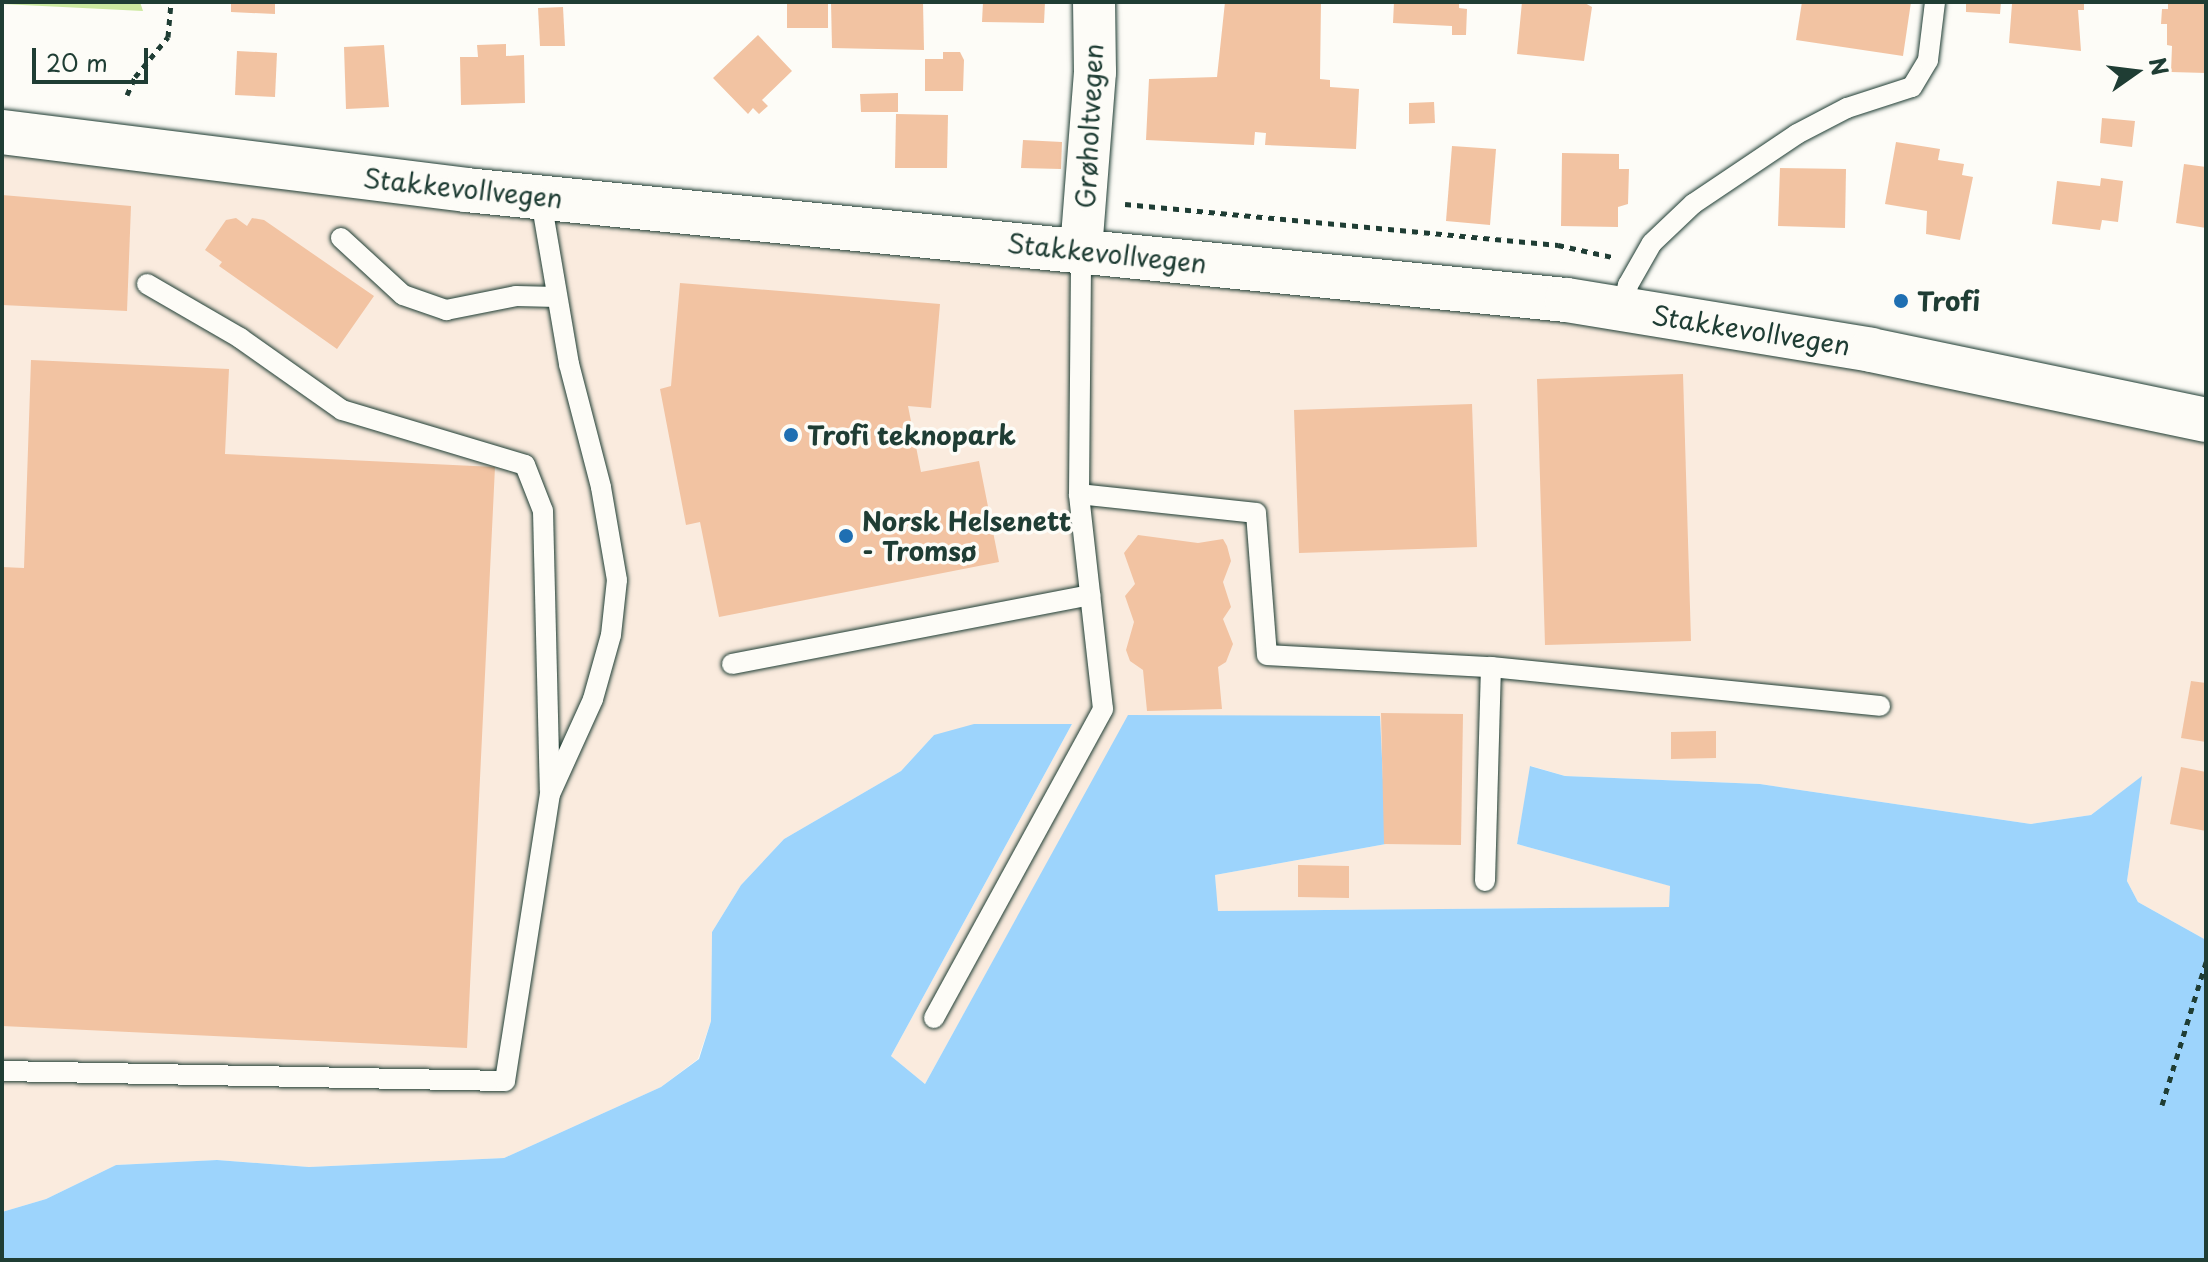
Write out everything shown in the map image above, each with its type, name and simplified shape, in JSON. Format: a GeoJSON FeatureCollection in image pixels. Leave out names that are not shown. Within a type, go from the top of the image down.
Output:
{"type":"FeatureCollection","features":[{"type":"Feature","properties":{"kind":"street","name":"Grøholtvegen"},"geometry":{"type":"LineString","coordinates":[[1081,250],[1095,72],[1094,2]]}},
{"type":"Feature","properties":{"kind":"street","name":"Stakkevollvegen"},"geometry":{"type":"LineString","coordinates":[[2,132],[540,195],[1622,309],[1871,350],[2206,420]]}},
{"type":"Feature","properties":{"kind":"lane"},"geometry":{"type":"LineString","coordinates":[[1622,309],[1640,263],[1669,223],[1736,173],[1847,108],[1912,87],[1928,60],[1935,2]]}},
{"type":"Feature","properties":{"kind":"lane"},"geometry":{"type":"LineString","coordinates":[[540,195],[557,297],[617,580],[611,635],[593,699],[550,794]]}},
{"type":"Feature","properties":{"kind":"lane"},"geometry":{"type":"LineString","coordinates":[[341,238],[403,295],[446,310],[516,296],[557,297]]}},
{"type":"Feature","properties":{"kind":"lane"},"geometry":{"type":"LineString","coordinates":[[934,1018],[1103,709],[1079,494],[1081,250]]}},
{"type":"Feature","properties":{"kind":"lane"},"geometry":{"type":"LineString","coordinates":[[2,1071],[505,1081],[550,794],[543,511],[525,465],[342,410],[240,338],[147,284]]}},
{"type":"Feature","properties":{"kind":"lane"},"geometry":{"type":"LineString","coordinates":[[1079,494],[1256,513],[1267,655],[1491,667],[1880,706]]}},
{"type":"Feature","properties":{"kind":"lane"},"geometry":{"type":"LineString","coordinates":[[732,664],[1090,595]]}},
{"type":"Feature","properties":{"kind":"lane"},"geometry":{"type":"LineString","coordinates":[[1485,881],[1491,667]]}},
{"type":"Feature","properties":{"kind":"path"},"geometry":{"type":"LineString","coordinates":[[127,95],[135,77],[168,37],[171,2]]}},
{"type":"Feature","properties":{"kind":"path"},"geometry":{"type":"LineString","coordinates":[[1117,203],[1558,245],[1640,263]]}},
{"type":"Feature","properties":{"kind":"path"},"geometry":{"type":"LineString","coordinates":[[2162,1105],[2206,962]]}},
{"type":"Feature","properties":{"kind":"shaded area"},"geometry":{"type":"Polygon","coordinates":[[[2,137],[1163,254],[2206,410],[2206,940],[2138,902],[2127,881],[2141,777],[2091,815],[2031,824],[1760,784],[1565,776],[1531,766],[1517,844],[1671,886],[1669,907],[1217,911],[1215,875],[1386,844],[1129,715],[925,1084],[891,1056],[1072,724],[934,735],[901,771],[784,839],[741,885],[712,932],[711,1021],[698,1059],[661,1087],[504,1158],[309,1167],[217,1160],[116,1165],[46,1199],[2,1212],[2,137]]]}},
{"type":"Feature","properties":{"kind":"green space"},"geometry":{"type":"Polygon","coordinates":[[[140,2],[143,11],[2,4],[140,2]]]}},
{"type":"Feature","properties":{"kind":"water"},"geometry":{"type":"Polygon","coordinates":[[[1128,715],[1380,716],[1386,844],[1215,875],[1218,911],[1669,907],[1670,886],[1517,844],[1530,766],[1565,776],[1760,784],[2031,824],[2091,815],[2142,776],[2127,881],[2138,902],[2206,940],[2206,1260],[2,1260],[2,1212],[46,1199],[116,1165],[217,1160],[309,1167],[504,1158],[661,1087],[699,1059],[711,1021],[712,932],[741,885],[784,839],[901,771],[934,735],[974,724],[1072,724],[891,1056],[925,1084],[1128,715]]]}},
{"type":"Feature","properties":{"kind":"building"},"geometry":{"type":"Polygon","coordinates":[[[231,2],[275,2],[275,14],[231,12],[231,2]]]}},
{"type":"Feature","properties":{"kind":"building"},"geometry":{"type":"Polygon","coordinates":[[[787,2],[828,2],[828,28],[787,28],[787,2]]]}},
{"type":"Feature","properties":{"kind":"building"},"geometry":{"type":"Polygon","coordinates":[[[831,2],[923,2],[924,50],[832,48],[831,2]]]}},
{"type":"Feature","properties":{"kind":"building"},"geometry":{"type":"Polygon","coordinates":[[[983,2],[1045,2],[1044,23],[982,22],[983,2]]]}},
{"type":"Feature","properties":{"kind":"building"},"geometry":{"type":"Polygon","coordinates":[[[1225,2],[1321,2],[1320,79],[1330,80],[1330,87],[1359,89],[1356,149],[1265,145],[1266,133],[1255,132],[1254,145],[1146,140],[1149,79],[1217,77],[1225,2]]]}},
{"type":"Feature","properties":{"kind":"building"},"geometry":{"type":"Polygon","coordinates":[[[1394,2],[1459,2],[1459,8],[1467,9],[1466,35],[1452,35],[1452,26],[1393,23],[1394,2]]]}},
{"type":"Feature","properties":{"kind":"building"},"geometry":{"type":"Polygon","coordinates":[[[1522,2],[1583,2],[1592,7],[1584,61],[1517,54],[1522,2]]]}},
{"type":"Feature","properties":{"kind":"building"},"geometry":{"type":"Polygon","coordinates":[[[1802,2],[1911,2],[1903,56],[1796,40],[1802,2]]]}},
{"type":"Feature","properties":{"kind":"building"},"geometry":{"type":"Polygon","coordinates":[[[1966,2],[2001,2],[2000,14],[1966,12],[1966,2]]]}},
{"type":"Feature","properties":{"kind":"building"},"geometry":{"type":"Polygon","coordinates":[[[2084,2],[2084,10],[2078,10],[2081,51],[2009,43],[2012,4],[2084,2]]]}},
{"type":"Feature","properties":{"kind":"building"},"geometry":{"type":"Polygon","coordinates":[[[2168,2],[2206,2],[2206,73],[2171,72],[2172,46],[2167,45],[2167,24],[2161,24],[2162,9],[2168,9],[2168,2]]]}},
{"type":"Feature","properties":{"kind":"building"},"geometry":{"type":"Polygon","coordinates":[[[563,7],[565,46],[540,46],[538,8],[563,7]]]}},
{"type":"Feature","properties":{"kind":"building"},"geometry":{"type":"Polygon","coordinates":[[[758,35],[792,71],[762,100],[768,106],[759,114],[753,108],[748,114],[713,78],[758,35]]]}},
{"type":"Feature","properties":{"kind":"building"},"geometry":{"type":"Polygon","coordinates":[[[506,44],[506,56],[524,55],[525,103],[461,105],[460,57],[478,57],[477,45],[506,44]]]}},
{"type":"Feature","properties":{"kind":"building"},"geometry":{"type":"Polygon","coordinates":[[[384,45],[389,107],[346,109],[344,47],[384,45]]]}},
{"type":"Feature","properties":{"kind":"building"},"geometry":{"type":"Polygon","coordinates":[[[237,51],[277,53],[275,97],[235,95],[237,51]]]}},
{"type":"Feature","properties":{"kind":"building"},"geometry":{"type":"Polygon","coordinates":[[[943,52],[960,52],[964,60],[963,91],[925,91],[925,59],[943,59],[943,52]]]}},
{"type":"Feature","properties":{"kind":"building"},"geometry":{"type":"Polygon","coordinates":[[[898,93],[898,112],[861,112],[860,94],[898,93]]]}},
{"type":"Feature","properties":{"kind":"building"},"geometry":{"type":"Polygon","coordinates":[[[1434,102],[1435,123],[1409,124],[1409,103],[1434,102]]]}},
{"type":"Feature","properties":{"kind":"building"},"geometry":{"type":"Polygon","coordinates":[[[896,114],[948,115],[947,168],[895,168],[896,114]]]}},
{"type":"Feature","properties":{"kind":"building"},"geometry":{"type":"Polygon","coordinates":[[[2102,118],[2135,121],[2132,147],[2100,143],[2102,118]]]}},
{"type":"Feature","properties":{"kind":"building"},"geometry":{"type":"Polygon","coordinates":[[[1023,140],[1062,142],[1061,169],[1021,168],[1023,140]]]}},
{"type":"Feature","properties":{"kind":"building"},"geometry":{"type":"Polygon","coordinates":[[[1896,142],[1940,149],[1938,160],[1964,164],[1962,175],[1973,177],[1960,240],[1926,234],[1927,211],[1885,204],[1896,142]]]}},
{"type":"Feature","properties":{"kind":"building"},"geometry":{"type":"Polygon","coordinates":[[[1452,146],[1496,149],[1490,225],[1446,221],[1452,146]]]}},
{"type":"Feature","properties":{"kind":"building"},"geometry":{"type":"Polygon","coordinates":[[[1562,153],[1619,154],[1619,169],[1629,169],[1628,204],[1618,207],[1618,227],[1561,226],[1562,153]]]}},
{"type":"Feature","properties":{"kind":"building"},"geometry":{"type":"Polygon","coordinates":[[[2184,164],[2206,167],[2206,228],[2176,223],[2184,164]]]}},
{"type":"Feature","properties":{"kind":"building"},"geometry":{"type":"Polygon","coordinates":[[[1780,168],[1846,169],[1845,228],[1778,226],[1780,168]]]}},
{"type":"Feature","properties":{"kind":"building"},"geometry":{"type":"Polygon","coordinates":[[[2101,178],[2123,181],[2118,222],[2102,220],[2100,230],[2052,224],[2057,181],[2100,186],[2101,178]]]}},
{"type":"Feature","properties":{"kind":"building"},"geometry":{"type":"Polygon","coordinates":[[[2,195],[131,206],[127,311],[2,305],[2,195]]]}},
{"type":"Feature","properties":{"kind":"building"},"geometry":{"type":"Polygon","coordinates":[[[236,218],[247,226],[252,218],[264,220],[374,296],[337,349],[219,266],[222,262],[205,250],[226,220],[236,218]]]}},
{"type":"Feature","properties":{"kind":"building","name":"Trofi teknopark"},"geometry":{"type":"Polygon","coordinates":[[[680,283],[940,304],[931,408],[908,406],[921,472],[979,461],[999,562],[719,617],[700,522],[686,525],[660,389],[671,386],[680,283]]]}},
{"type":"Feature","properties":{"kind":"building"},"geometry":{"type":"Polygon","coordinates":[[[31,360],[229,369],[225,454],[495,467],[467,1048],[2,1026],[2,567],[24,568],[31,360]]]}},
{"type":"Feature","properties":{"kind":"building"},"geometry":{"type":"Polygon","coordinates":[[[1683,374],[1691,641],[1545,645],[1537,379],[1683,374]]]}},
{"type":"Feature","properties":{"kind":"building"},"geometry":{"type":"Polygon","coordinates":[[[1472,404],[1477,547],[1299,553],[1294,410],[1472,404]]]}},
{"type":"Feature","properties":{"kind":"building"},"geometry":{"type":"Polygon","coordinates":[[[1138,535],[1198,543],[1223,539],[1227,546],[1231,561],[1223,582],[1231,607],[1223,619],[1233,644],[1226,662],[1218,667],[1222,709],[1147,711],[1143,670],[1130,661],[1126,650],[1134,622],[1125,596],[1135,584],[1124,553],[1138,535]]]}},
{"type":"Feature","properties":{"kind":"building"},"geometry":{"type":"Polygon","coordinates":[[[2191,681],[2206,683],[2206,742],[2181,738],[2191,681]]]}},
{"type":"Feature","properties":{"kind":"building"},"geometry":{"type":"Polygon","coordinates":[[[1381,713],[1463,714],[1461,845],[1384,844],[1381,713]]]}},
{"type":"Feature","properties":{"kind":"building"},"geometry":{"type":"Polygon","coordinates":[[[1716,731],[1716,758],[1671,759],[1671,732],[1716,731]]]}},
{"type":"Feature","properties":{"kind":"building"},"geometry":{"type":"Polygon","coordinates":[[[2181,767],[2206,772],[2206,831],[2170,824],[2181,767]]]}},
{"type":"Feature","properties":{"kind":"building"},"geometry":{"type":"Polygon","coordinates":[[[1298,865],[1349,866],[1349,898],[1298,897],[1298,865]]]}},
{"type":"Feature","properties":{"kind":"place","name":"Trofi"},"geometry":{"type":"Point","coordinates":[1901,301]}},
{"type":"Feature","properties":{"kind":"place","name":"Trofi teknopark"},"geometry":{"type":"Point","coordinates":[791,435]}},
{"type":"Feature","properties":{"kind":"place","name":"Norsk Helsenett - Tromsø"},"geometry":{"type":"Point","coordinates":[846,536]}}]}
